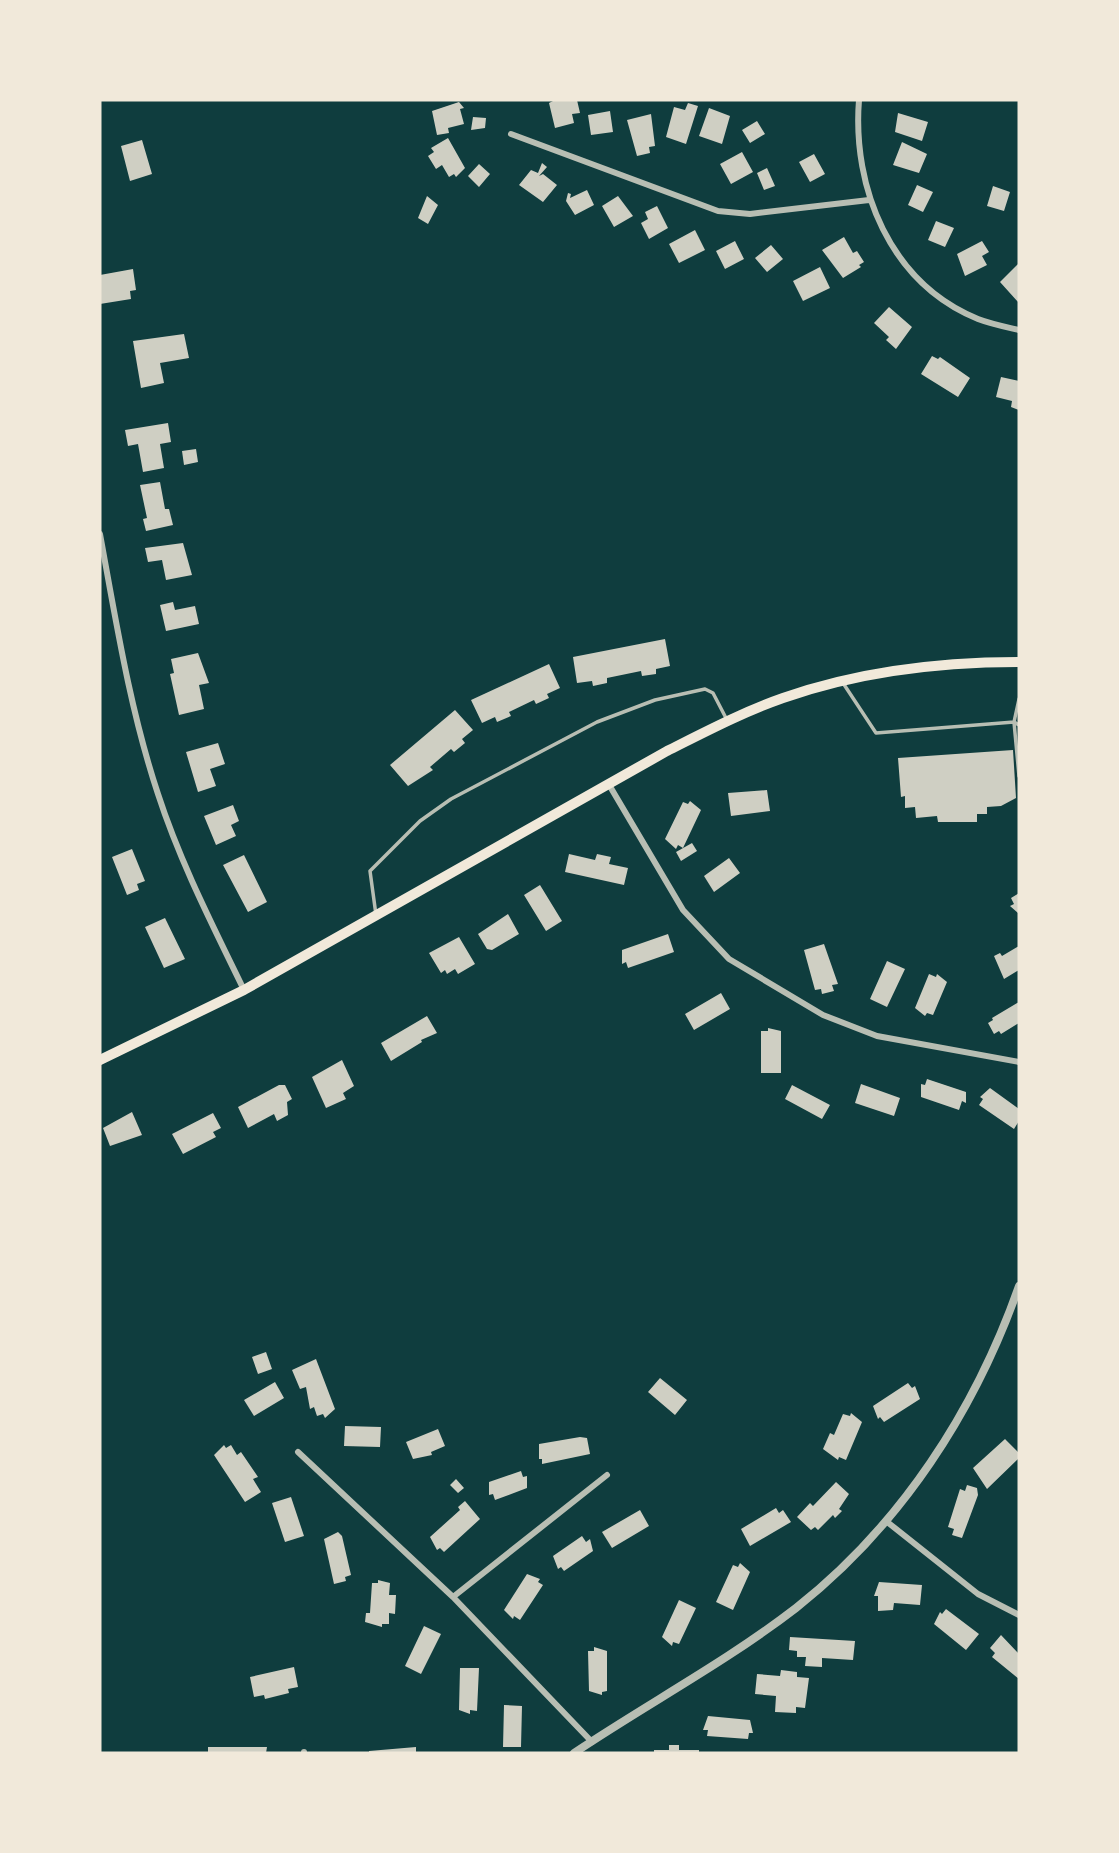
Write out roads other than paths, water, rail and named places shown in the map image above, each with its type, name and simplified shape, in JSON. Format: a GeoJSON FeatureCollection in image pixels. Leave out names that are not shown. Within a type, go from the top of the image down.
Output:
{"type":"FeatureCollection","features":[{"type":"Feature","properties":{"kind":"highway"},"geometry":{"type":"LineString","coordinates":[[100,1060],[244,990],[608,783],[728,722],[784,698],[842,681],[967,662],[1019,662]]}},
{"type":"Feature","properties":{"kind":"street"},"geometry":{"type":"LineString","coordinates":[[859,100],[857,134],[869,200],[897,251],[931,289],[978,319],[1019,330]]}},
{"type":"Feature","properties":{"kind":"street"},"geometry":{"type":"LineString","coordinates":[[512,134],[718,211],[750,214],[869,200]]}},
{"type":"Feature","properties":{"kind":"street"},"geometry":{"type":"LineString","coordinates":[[100,534],[127,679],[158,793],[177,844],[244,990]]}},
{"type":"Feature","properties":{"kind":"street"},"geometry":{"type":"LineString","coordinates":[[608,783],[683,910],[729,959],[823,1015],[877,1036],[1019,1062]]}},
{"type":"Feature","properties":{"kind":"street"},"geometry":{"type":"LineString","coordinates":[[574,1753],[787,1614],[827,1581],[886,1521],[925,1472],[967,1408],[1000,1341],[1019,1286]]}},
{"type":"Feature","properties":{"kind":"street"},"geometry":{"type":"LineString","coordinates":[[298,1452],[453,1597],[592,1742]]}},
{"type":"Feature","properties":{"kind":"street"},"geometry":{"type":"LineString","coordinates":[[453,1597],[607,1475]]}},
{"type":"Feature","properties":{"kind":"street"},"geometry":{"type":"LineString","coordinates":[[886,1521],[978,1594],[1019,1615]]}},
{"type":"Feature","properties":{"kind":"lane"},"geometry":{"type":"LineString","coordinates":[[842,681],[876,733],[1019,724]]}},
{"type":"Feature","properties":{"kind":"lane"},"geometry":{"type":"LineString","coordinates":[[376,917],[370,871],[419,821],[451,799],[597,722],[655,700],[705,689],[713,693],[728,722]]}},
{"type":"Feature","properties":{"kind":"lane"},"geometry":{"type":"LineString","coordinates":[[1019,699],[1014,723],[1019,776]]}}]}
